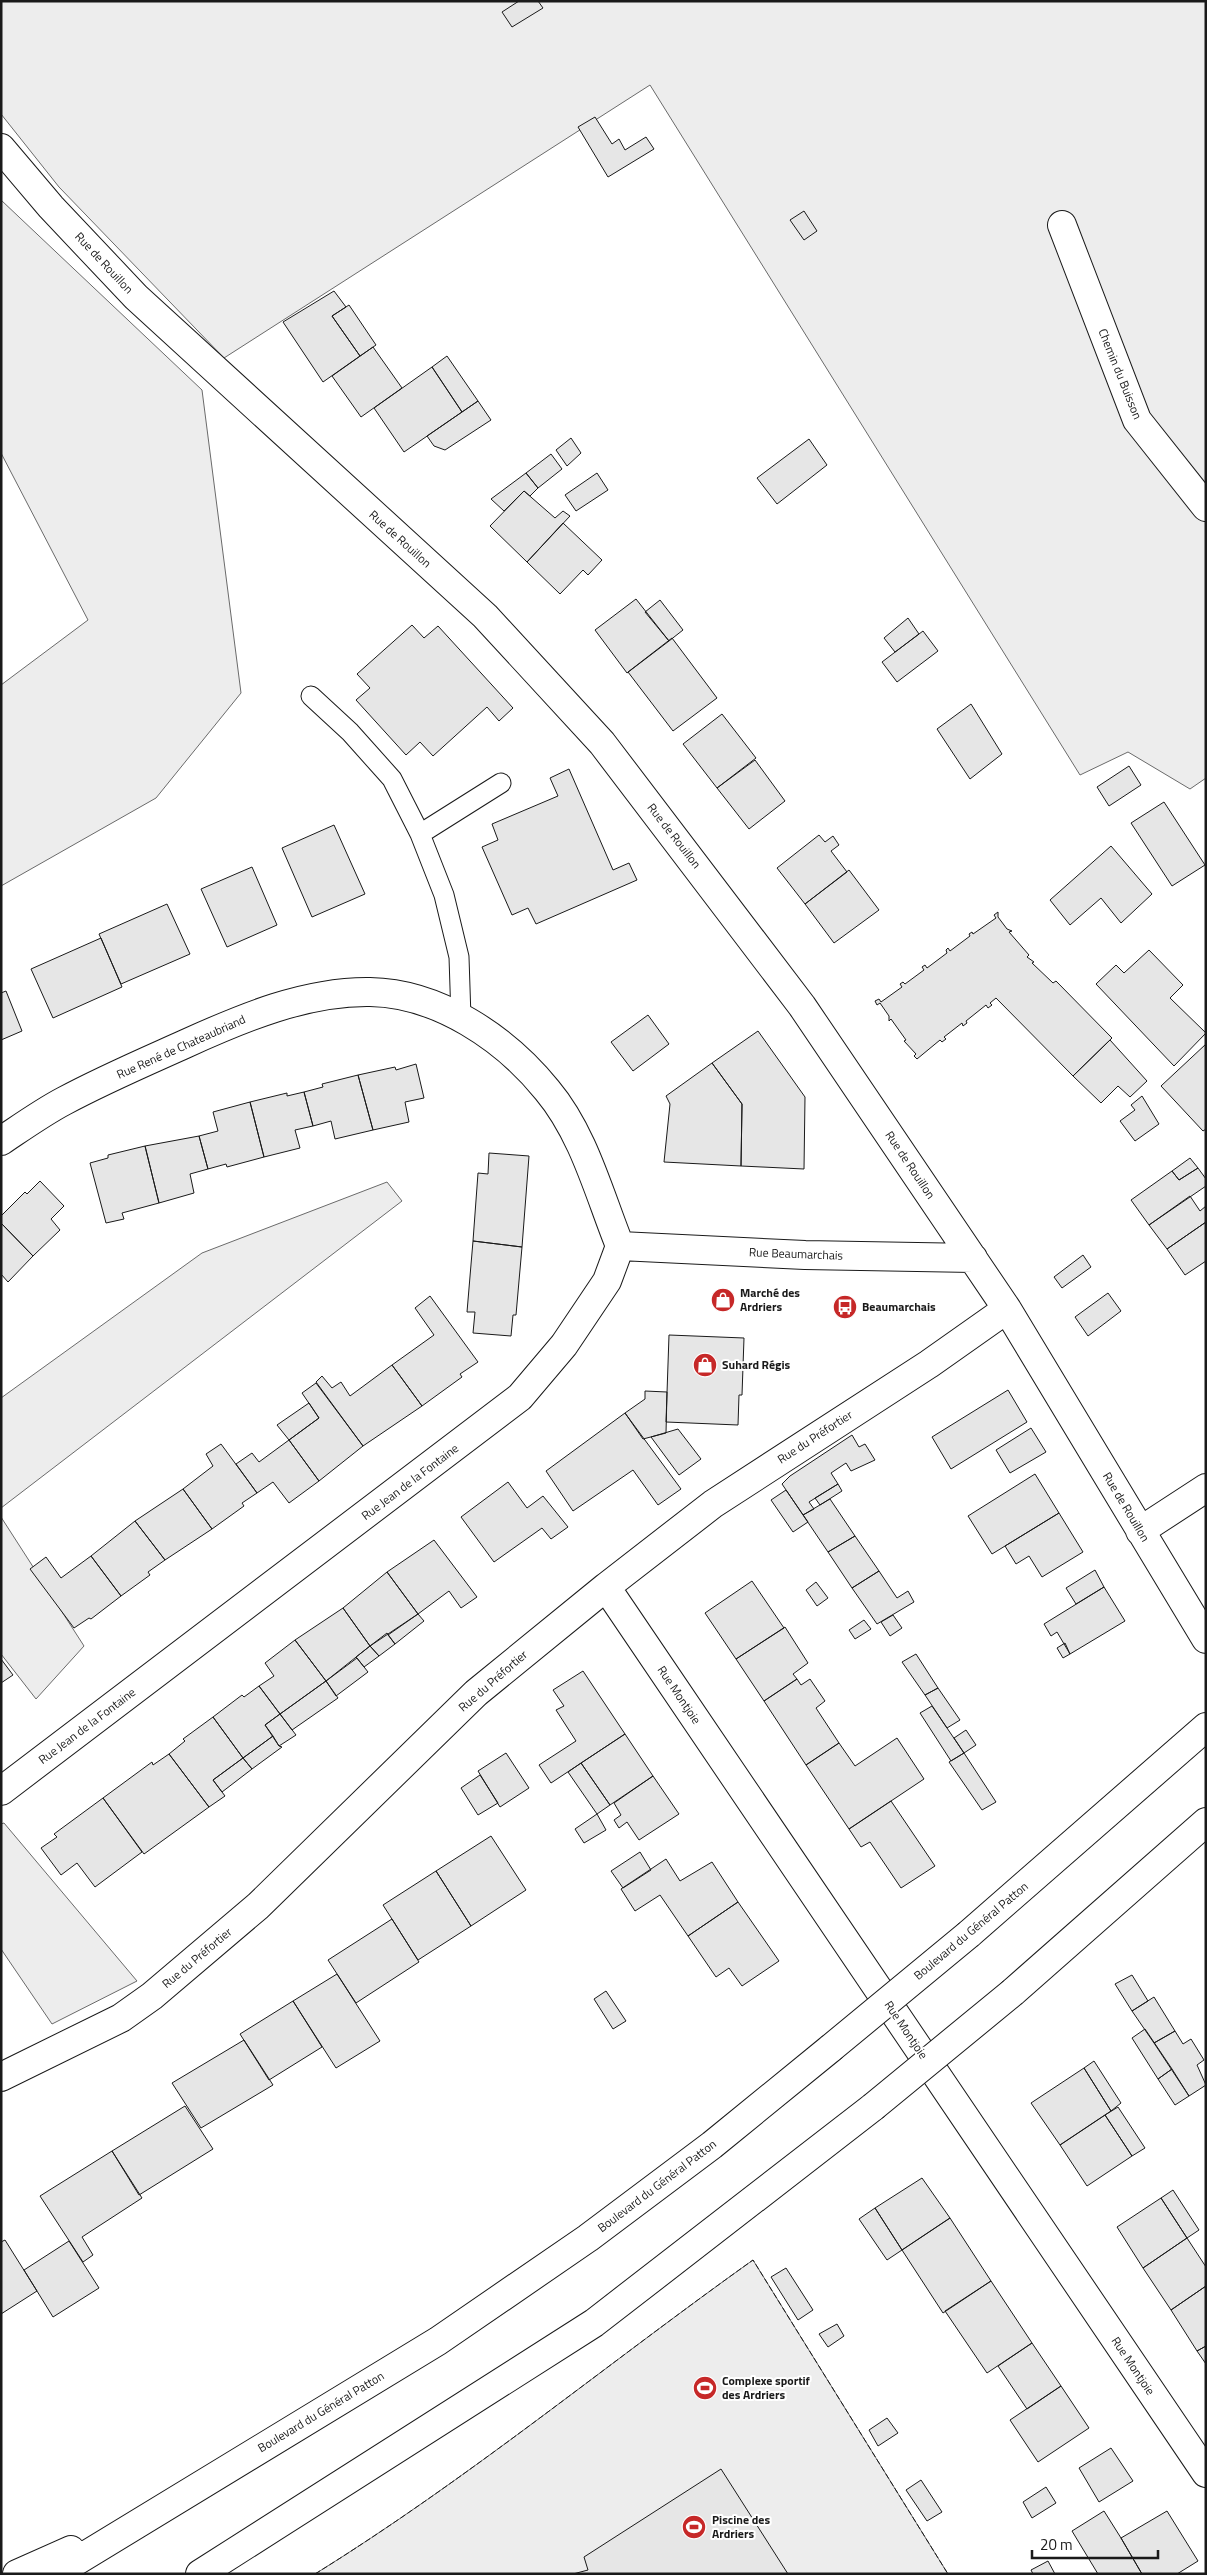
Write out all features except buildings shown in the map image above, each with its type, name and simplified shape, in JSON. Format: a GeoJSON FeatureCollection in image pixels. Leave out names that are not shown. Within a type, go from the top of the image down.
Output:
{"type":"FeatureCollection","features":[{"type":"Feature","properties":{"kind":"main road","name":"Rue de Rouillon"},"geometry":{"type":"LineString","coordinates":[[1,148],[51,207],[136,297],[485,616],[602,743],[802,1006],[973,1258],[1007,1309],[1206,1639]]}},
{"type":"Feature","properties":{"kind":"main road","name":"Chemin du Buisson"},"geometry":{"type":"LineString","coordinates":[[1062,225],[1137,420],[1206,508]]}},
{"type":"Feature","properties":{"kind":"main road","name":"Rue René de Chateaubriand"},"geometry":{"type":"LineString","coordinates":[[1,1141],[64,1101],[155,1057],[236,1021],[284,1006],[330,996],[370,992],[418,999],[461,1018],[512,1053],[548,1090],[574,1130],[620,1246]]}},
{"type":"Feature","properties":{"kind":"main road","name":"Rue Beaumarchais"},"geometry":{"type":"LineString","coordinates":[[620,1246],[804,1255],[973,1258]]}},
{"type":"Feature","properties":{"kind":"main road","name":"Rue Jean de la Fontaine"},"geometry":{"type":"LineString","coordinates":[[1,1791],[520,1397],[564,1346],[607,1281],[620,1246]]}},
{"type":"Feature","properties":{"kind":"main road","name":"Rue du Préfortier"},"geometry":{"type":"LineString","coordinates":[[1,2077],[121,2018],[152,1996],[258,1906],[476,1693],[606,1587],[713,1504],[929,1364],[1007,1309]]}},
{"type":"Feature","properties":{"kind":"main road"},"geometry":{"type":"LineString","coordinates":[[1140,1531],[1206,1488]]}},
{"type":"Feature","properties":{"kind":"main road","name":"Rue Montjoie"},"geometry":{"type":"LineString","coordinates":[[606,1587],[1206,2473]]}},
{"type":"Feature","properties":{"kind":"main road","name":"Boulevard du Général Patton"},"geometry":{"type":"LineString","coordinates":[[55,2574],[438,2341],[588,2238],[712,2145],[969,1934],[1206,1727]]}},
{"type":"Feature","properties":{"kind":"main road"},"geometry":{"type":"LineString","coordinates":[[200,2574],[594,2323],[873,2107],[1014,1992],[1205,1823]]}},
{"type":"Feature","properties":{"kind":"main road"},"geometry":{"type":"LineString","coordinates":[[17,2574],[148,2517]]}},
{"type":"Feature","properties":{"kind":"lane"},"geometry":{"type":"LineString","coordinates":[[310,696],[350,732],[392,780],[420,834],[444,895],[459,958],[461,1018]]}},
{"type":"Feature","properties":{"kind":"lane"},"geometry":{"type":"LineString","coordinates":[[420,834],[501,783]]}},
{"type":"Feature","properties":{"kind":"shaded area"},"geometry":{"type":"Polygon","coordinates":[[[1,1],[1206,1],[1206,778],[1190,789],[1128,752],[1080,775],[650,85],[224,358],[59,187],[1,114],[1,1]]]}},
{"type":"Feature","properties":{"kind":"shaded area"},"geometry":{"type":"Polygon","coordinates":[[[1,200],[202,390],[241,693],[156,798],[1,886],[1,685],[88,620],[1,453],[1,200]]]}},
{"type":"Feature","properties":{"kind":"shaded area"},"geometry":{"type":"Polygon","coordinates":[[[387,1182],[402,1201],[1,1508],[1,1398],[202,1253],[387,1182]]]}},
{"type":"Feature","properties":{"kind":"shaded area"},"geometry":{"type":"Polygon","coordinates":[[[1,1517],[84,1646],[36,1699],[1,1654],[1,1517]]]}},
{"type":"Feature","properties":{"kind":"shaded area"},"geometry":{"type":"Polygon","coordinates":[[[4,1823],[137,1981],[52,2024],[1,1949],[1,1824],[4,1823]]]}},
{"type":"Feature","properties":{"kind":"shaded area","name":"Complexe sportif des Ardriers"},"geometry":{"type":"Polygon","coordinates":[[[753,2260],[948,2574],[315,2574],[372,2537],[482,2460],[753,2260]]]}},
{"type":"Feature","properties":{"kind":"fence"},"geometry":{"type":"LineString","coordinates":[[315,2574],[372,2537],[482,2460],[753,2260],[948,2574]]}},
{"type":"Feature","properties":{"kind":"place","name":"Marché des Ardriers"},"geometry":{"type":"Point","coordinates":[723,1300]}},
{"type":"Feature","properties":{"kind":"place","name":"Beaumarchais"},"geometry":{"type":"Point","coordinates":[845,1307]}},
{"type":"Feature","properties":{"kind":"place","name":"Suhard Régis"},"geometry":{"type":"Point","coordinates":[705,1365]}},
{"type":"Feature","properties":{"kind":"place","name":"Complexe sportif des Ardriers"},"geometry":{"type":"Point","coordinates":[705,2388]}},
{"type":"Feature","properties":{"kind":"place","name":"Piscine des Ardriers"},"geometry":{"type":"Point","coordinates":[694,2527]}}]}
